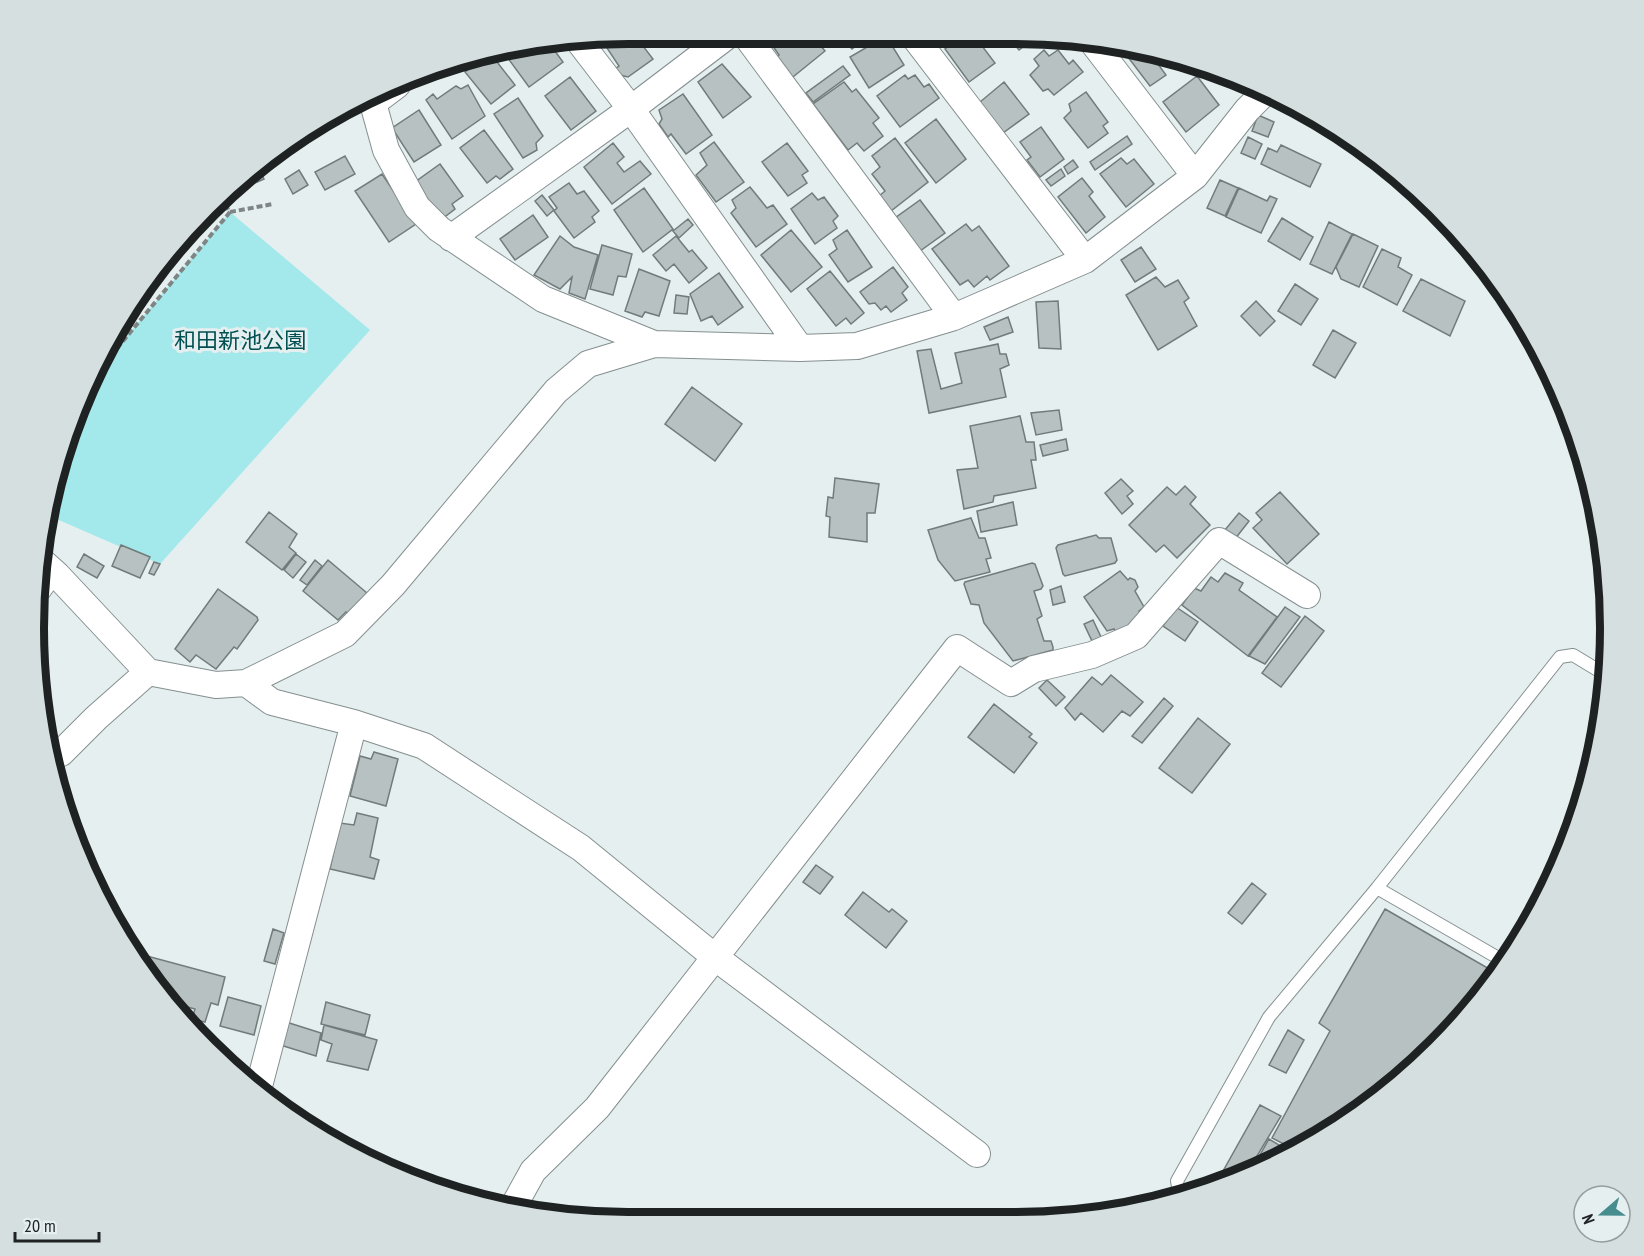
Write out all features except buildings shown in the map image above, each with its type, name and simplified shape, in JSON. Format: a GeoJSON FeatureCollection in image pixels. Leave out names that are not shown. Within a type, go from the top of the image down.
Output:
{"type":"FeatureCollection","features":[{"type":"Feature","properties":{"kind":"street"},"geometry":{"type":"LineString","coordinates":[[451,238],[631,109],[717,44]]}},
{"type":"Feature","properties":{"kind":"street"},"geometry":{"type":"LineString","coordinates":[[752,44],[954,318]]}},
{"type":"Feature","properties":{"kind":"street"},"geometry":{"type":"LineString","coordinates":[[920,44],[1085,260]]}},
{"type":"Feature","properties":{"kind":"street"},"geometry":{"type":"LineString","coordinates":[[582,46],[631,109],[800,348]]}},
{"type":"Feature","properties":{"kind":"street"},"geometry":{"type":"LineString","coordinates":[[1099,50],[1195,176]]}},
{"type":"Feature","properties":{"kind":"street"},"geometry":{"type":"LineString","coordinates":[[48,566],[148,672],[216,685],[246,683],[345,634],[393,585],[556,392],[588,364],[654,344],[800,348],[857,346],[954,318],[1085,260],[1195,176],[1260,97]]}},
{"type":"Feature","properties":{"kind":"street"},"geometry":{"type":"LineString","coordinates":[[373,102],[386,150],[417,207],[451,238],[543,299],[654,344]]}},
{"type":"Feature","properties":{"kind":"street"},"geometry":{"type":"LineString","coordinates":[[516,1201],[533,1171],[597,1108],[957,648],[1011,683],[1034,669],[1092,655],[1136,636],[1219,541],[1307,595]]}},
{"type":"Feature","properties":{"kind":"street"},"geometry":{"type":"LineString","coordinates":[[58,754],[148,672]]}},
{"type":"Feature","properties":{"kind":"street"},"geometry":{"type":"LineString","coordinates":[[246,683],[272,702],[354,723],[424,746],[434,752],[581,848],[716,958],[977,1154]]}},
{"type":"Feature","properties":{"kind":"street"},"geometry":{"type":"LineString","coordinates":[[260,1082],[354,723]]}},
{"type":"Feature","properties":{"kind":"lane"},"geometry":{"type":"LineString","coordinates":[[45,591],[57,574]]}},
{"type":"Feature","properties":{"kind":"lane"},"geometry":{"type":"LineString","coordinates":[[1179,1189],[1177,1180],[1269,1017],[1377,888],[1560,657],[1573,655],[1599,670]]}},
{"type":"Feature","properties":{"kind":"lane"},"geometry":{"type":"LineString","coordinates":[[1377,888],[1498,958]]}},
{"type":"Feature","properties":{"kind":"path"},"geometry":{"type":"LineString","coordinates":[[112,354],[230,212],[273,204]]}},
{"type":"Feature","properties":{"kind":"path"},"geometry":{"type":"LineString","coordinates":[[226,205],[230,212]]}},
{"type":"Feature","properties":{"kind":"green space","name":"和田新池公園"},"geometry":{"type":"Polygon","coordinates":[[[230,212],[370,330],[160,564],[54,518],[63,477],[75,440],[88,404],[112,354],[230,212]]]}}]}
